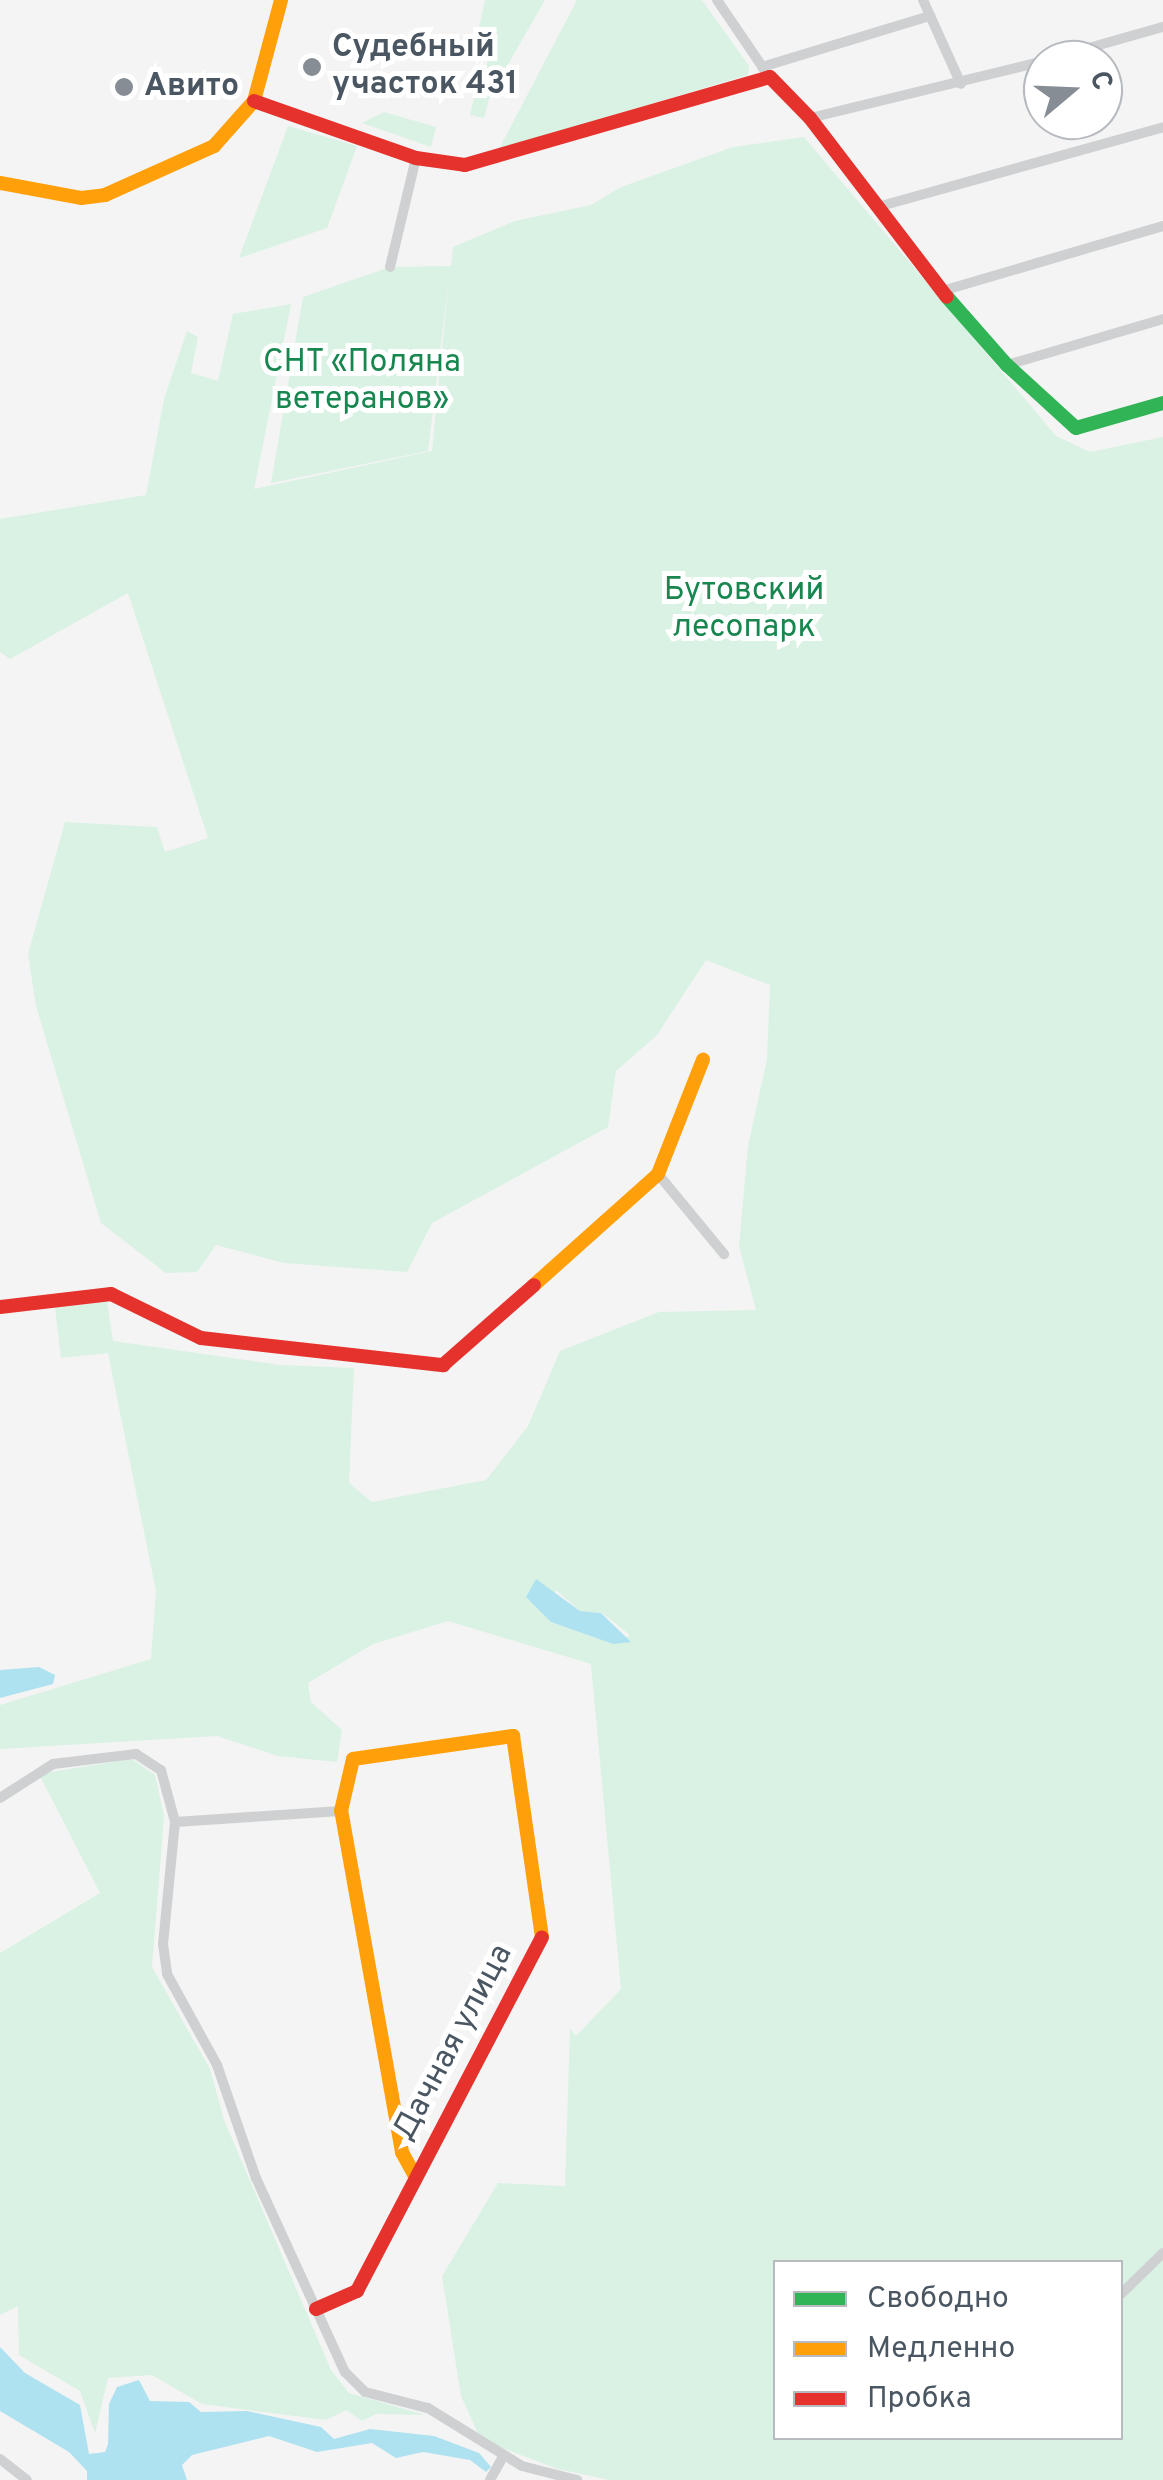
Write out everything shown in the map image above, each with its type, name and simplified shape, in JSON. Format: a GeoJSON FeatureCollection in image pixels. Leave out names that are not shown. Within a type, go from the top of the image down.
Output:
{"type":"FeatureCollection","features":[{"type":"Feature","properties":{"kind":"street"},"geometry":{"type":"LineString","coordinates":[[0,183],[81,198],[127,189],[214,146],[254,101],[281,0]]}},
{"type":"Feature","properties":{"kind":"street"},"geometry":{"type":"LineString","coordinates":[[718,0],[766,72],[810,118],[942,290],[1008,364],[1076,428],[1163,403]]}},
{"type":"Feature","properties":{"kind":"street"},"geometry":{"type":"LineString","coordinates":[[923,0],[961,84]]}},
{"type":"Feature","properties":{"kind":"street"},"geometry":{"type":"LineString","coordinates":[[254,101],[416,158],[465,165],[766,72],[930,16]]}},
{"type":"Feature","properties":{"kind":"street"},"geometry":{"type":"LineString","coordinates":[[1116,40],[1163,27]]}},
{"type":"Feature","properties":{"kind":"street"},"geometry":{"type":"LineString","coordinates":[[810,118],[1023,66]]}},
{"type":"Feature","properties":{"kind":"street"},"geometry":{"type":"LineString","coordinates":[[881,206],[1163,126]]}},
{"type":"Feature","properties":{"kind":"street"},"geometry":{"type":"LineString","coordinates":[[390,267],[416,158]]}},
{"type":"Feature","properties":{"kind":"street"},"geometry":{"type":"LineString","coordinates":[[942,290],[1163,226]]}},
{"type":"Feature","properties":{"kind":"street"},"geometry":{"type":"LineString","coordinates":[[1008,364],[1163,319]]}},
{"type":"Feature","properties":{"kind":"street"},"geometry":{"type":"LineString","coordinates":[[0,1307],[111,1294],[200,1338],[443,1365],[658,1174],[702,1060]]}},
{"type":"Feature","properties":{"kind":"street"},"geometry":{"type":"LineString","coordinates":[[658,1174],[724,1254]]}},
{"type":"Feature","properties":{"kind":"street","name":"Дачная улица"},"geometry":{"type":"LineString","coordinates":[[316,2309],[357,2291],[414,2174],[543,1936],[513,1736],[353,1759],[341,1811],[402,2152],[414,2174]]}},
{"type":"Feature","properties":{"kind":"street"},"geometry":{"type":"LineString","coordinates":[[0,1798],[42,1767],[136,1754],[161,1770],[175,1822],[163,1944],[166,1974],[216,2065],[256,2178],[354,2384],[428,2408],[504,2457],[577,2480]]}},
{"type":"Feature","properties":{"kind":"street"},"geometry":{"type":"LineString","coordinates":[[175,1822],[341,1811]]}},
{"type":"Feature","properties":{"kind":"street"},"geometry":{"type":"LineString","coordinates":[[1123,2292],[1163,2253]]}},
{"type":"Feature","properties":{"kind":"street"},"geometry":{"type":"LineString","coordinates":[[490,2480],[504,2457]]}},
{"type":"Feature","properties":{"kind":"street"},"geometry":{"type":"LineString","coordinates":[[0,2460],[28,2480]]}},
{"type":"Feature","properties":{"kind":"green space"},"geometry":{"type":"Polygon","coordinates":[[[485,0],[545,0],[490,96],[484,118],[470,115],[475,94],[488,96],[479,84],[488,61],[474,51],[485,0]]]}},
{"type":"Feature","properties":{"kind":"green space"},"geometry":{"type":"Polygon","coordinates":[[[577,0],[702,0],[749,66],[748,75],[499,149],[577,0]]]}},
{"type":"Feature","properties":{"kind":"green space"},"geometry":{"type":"Polygon","coordinates":[[[384,112],[436,127],[431,147],[362,123],[384,112]]]}},
{"type":"Feature","properties":{"kind":"green space"},"geometry":{"type":"Polygon","coordinates":[[[288,126],[357,146],[327,228],[239,258],[288,126]]]}},
{"type":"Feature","properties":{"kind":"green space","name":"Бутовский лесопарк"},"geometry":{"type":"Polygon","coordinates":[[[804,137],[1056,436],[1090,452],[1163,437],[1163,2480],[609,2480],[558,2469],[481,2440],[461,2396],[442,2276],[498,2183],[565,2186],[570,2029],[576,2036],[621,1989],[591,1664],[448,1621],[373,1644],[308,1683],[311,1702],[342,1730],[337,1762],[278,1756],[217,1736],[0,1749],[0,1705],[151,1659],[156,1591],[108,1353],[61,1358],[55,1308],[107,1301],[113,1341],[280,1365],[354,1368],[349,1483],[372,1502],[486,1480],[528,1426],[560,1351],[659,1312],[756,1310],[739,1246],[748,1146],[767,1059],[770,985],[706,960],[657,1035],[616,1071],[608,1127],[432,1223],[407,1272],[284,1263],[216,1245],[197,1272],[166,1273],[101,1223],[36,1006],[28,954],[65,822],[157,827],[165,852],[208,838],[128,593],[10,659],[0,652],[0,519],[146,495],[164,399],[187,331],[198,337],[191,373],[218,381],[233,314],[291,304],[254,489],[432,451],[449,277],[428,451],[271,483],[303,297],[390,267],[451,266],[453,247],[515,221],[591,205],[621,187],[733,147],[804,137]],[[556,1590],[544,1614],[551,1622],[613,1644],[630,1635],[602,1613],[580,1611],[556,1590]]]}},
{"type":"Feature","properties":{"kind":"green space"},"geometry":{"type":"Polygon","coordinates":[[[132,1759],[155,1775],[164,1816],[152,1967],[210,2069],[224,2120],[331,2370],[349,2393],[425,2415],[376,2414],[362,2421],[346,2410],[326,2420],[202,2404],[152,2375],[108,2378],[95,2433],[80,2391],[19,2355],[18,2306],[0,2315],[0,1953],[100,1893],[39,1774],[132,1759]]]}},
{"type":"Feature","properties":{"kind":"water"},"geometry":{"type":"Polygon","coordinates":[[[536,1579],[580,1611],[601,1613],[631,1642],[613,1644],[551,1622],[526,1597],[536,1579]]]}},
{"type":"Feature","properties":{"kind":"water"},"geometry":{"type":"Polygon","coordinates":[[[39,1667],[55,1675],[53,1684],[0,1698],[0,1670],[39,1667]]]}},
{"type":"Feature","properties":{"kind":"water"},"geometry":{"type":"Polygon","coordinates":[[[0,2347],[25,2373],[80,2405],[89,2454],[105,2452],[109,2404],[117,2387],[139,2380],[150,2401],[189,2402],[201,2412],[247,2411],[321,2427],[334,2439],[370,2429],[434,2436],[479,2453],[491,2467],[486,2472],[470,2460],[423,2452],[396,2458],[372,2443],[317,2452],[269,2436],[192,2455],[182,2465],[187,2480],[87,2480],[87,2471],[69,2452],[0,2411],[0,2347]]]}},
{"type":"Feature","properties":{"kind":"traffic: fast"},"geometry":{"type":"LineString","coordinates":[[947,297],[1007,365],[1076,428],[1163,403]]}},
{"type":"Feature","properties":{"kind":"traffic: slow"},"geometry":{"type":"LineString","coordinates":[[0,183],[81,198],[105,195],[214,146],[254,101],[281,0]]}},
{"type":"Feature","properties":{"kind":"traffic: slow"},"geometry":{"type":"LineString","coordinates":[[534,1285],[658,1174],[703,1060]]}},
{"type":"Feature","properties":{"kind":"traffic: slow"},"geometry":{"type":"LineString","coordinates":[[414,2174],[402,2152],[341,1811],[353,1759],[513,1736],[542,1937]]}},
{"type":"Feature","properties":{"kind":"traffic: jam"},"geometry":{"type":"LineString","coordinates":[[254,101],[416,158],[465,165],[770,77],[810,118],[947,297]]}},
{"type":"Feature","properties":{"kind":"traffic: jam"},"geometry":{"type":"LineString","coordinates":[[0,1307],[111,1294],[201,1338],[443,1365],[534,1285]]}},
{"type":"Feature","properties":{"kind":"traffic: jam"},"geometry":{"type":"LineString","coordinates":[[316,2309],[357,2291],[542,1937]]}},
{"type":"Feature","properties":{"kind":"place","name":"Судебный участок 431"},"geometry":{"type":"Point","coordinates":[312,67]}},
{"type":"Feature","properties":{"kind":"place","name":"Авито"},"geometry":{"type":"Point","coordinates":[124,87]}},
{"type":"Feature","properties":{"kind":"park label","name":"СНТ «Поляна ветеранов»"},"geometry":{"type":"Point","coordinates":[362,382]}}]}
